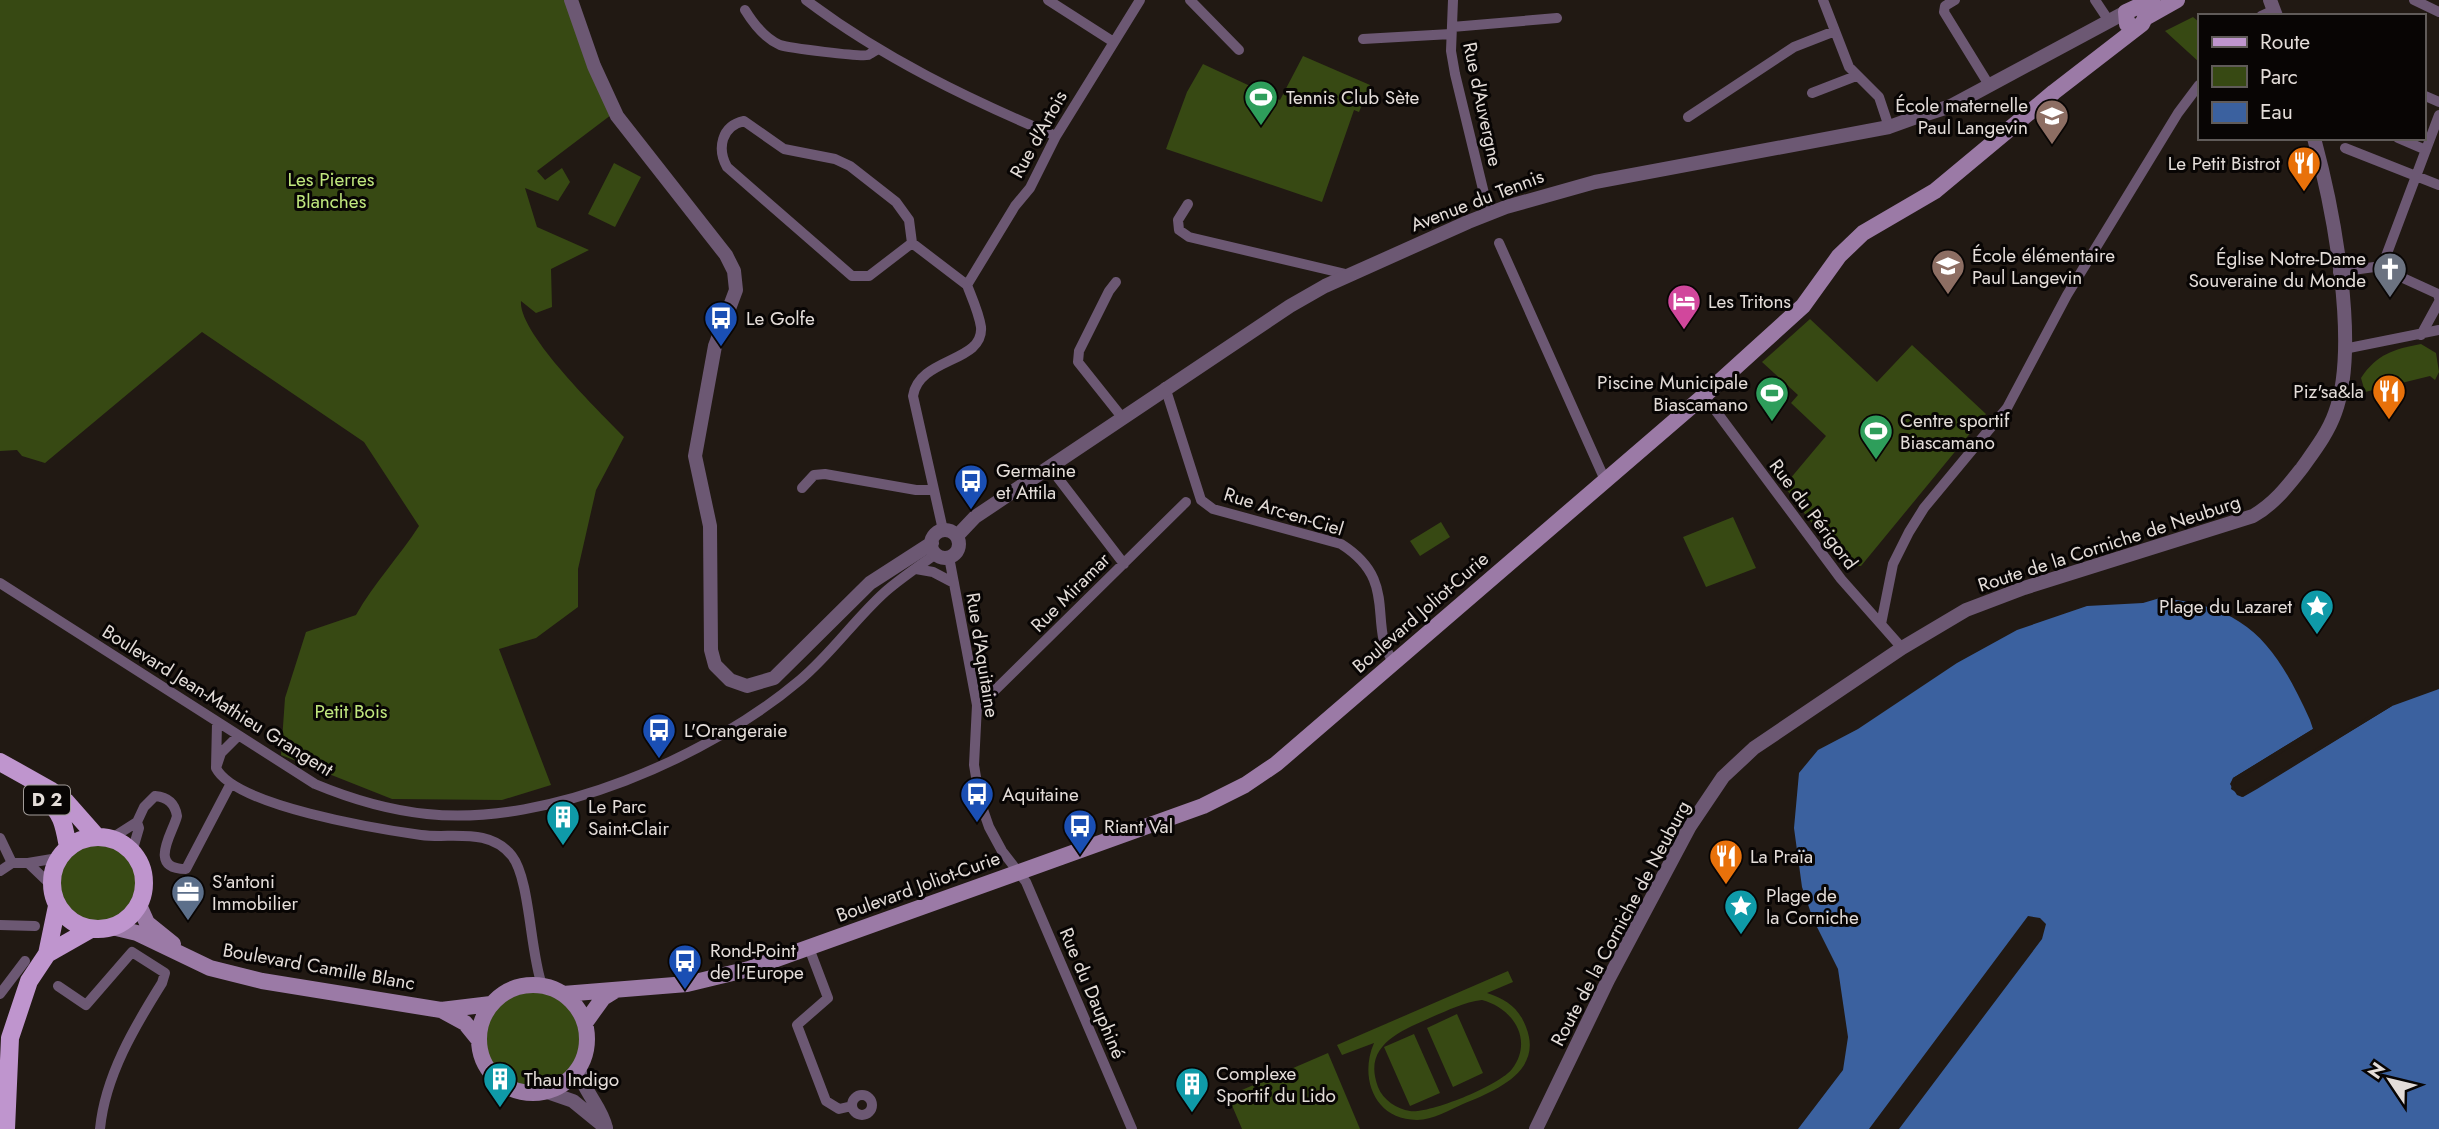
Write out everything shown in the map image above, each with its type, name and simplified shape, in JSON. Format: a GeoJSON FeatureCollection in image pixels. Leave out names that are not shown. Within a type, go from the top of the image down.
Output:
{"type":"FeatureCollection","features":[{"type":"Feature","properties":{"kind":"main road","name":"Avenue du Tennis"},"geometry":{"type":"LineString","coordinates":[[2131,19],[2176,0]]}},
{"type":"Feature","properties":{"kind":"main road","name":"Boulevard Joliot-Curie"},"geometry":{"type":"LineString","coordinates":[[563,994],[709,980],[809,948],[1203,806],[1245,785],[1276,764],[1704,395],[1803,306],[1831,265],[1854,239],[1935,191],[2131,19]]}},
{"type":"Feature","properties":{"kind":"main road","name":"D 2"},"geometry":{"type":"LineString","coordinates":[[0,762],[50,790],[104,837]]}},
{"type":"Feature","properties":{"kind":"main road","name":"D 2"},"geometry":{"type":"LineString","coordinates":[[0,774],[47,799],[59,811],[66,826],[63,852]]}},
{"type":"Feature","properties":{"kind":"main road"},"geometry":{"type":"LineString","coordinates":[[47,954],[91,929],[112,927],[132,914],[139,905],[144,877],[132,852],[104,837],[63,852],[51,885],[57,905],[72,921],[91,929]]}},
{"type":"Feature","properties":{"kind":"main road"},"geometry":{"type":"LineString","coordinates":[[6,1129],[10,1038],[29,981],[47,954],[57,905]]}},
{"type":"Feature","properties":{"kind":"main road","name":"Boulevard Camille Blanc"},"geometry":{"type":"LineString","coordinates":[[139,905],[147,923],[191,959]]}},
{"type":"Feature","properties":{"kind":"main road","name":"Boulevard Camille Blanc"},"geometry":{"type":"LineString","coordinates":[[112,927],[137,933],[210,968],[262,981],[441,1010],[491,1004]]}},
{"type":"Feature","properties":{"kind":"main road"},"geometry":{"type":"LineString","coordinates":[[542,985],[563,994],[572,1002],[585,1023],[587,1038],[579,1068],[559,1087],[547,1092],[522,1093],[499,1083],[484,1063],[478,1039],[480,1026],[491,1004],[520,986],[542,985]]}},
{"type":"Feature","properties":{"kind":"main road"},"geometry":{"type":"LineString","coordinates":[[585,1023],[603,998],[617,990]]}},
{"type":"Feature","properties":{"kind":"main road","name":"Boulevard Camille Blanc"},"geometry":{"type":"LineString","coordinates":[[441,1010],[465,1023],[478,1039]]}},
{"type":"Feature","properties":{"kind":"street","name":"Avenue du Tennis"},"geometry":{"type":"LineString","coordinates":[[571,0],[594,66],[617,116],[726,255],[734,271],[736,289],[715,346],[695,456],[710,527],[711,650],[715,665],[730,680],[747,686],[774,678],[870,583],[939,551],[935,534],[950,533],[1121,416],[1290,306],[1350,275],[1489,214],[1595,181],[1889,127],[1951,106],[1989,85],[2131,19]]}},
{"type":"Feature","properties":{"kind":"street"},"geometry":{"type":"LineString","coordinates":[[806,0],[878,49],[979,104],[1056,136]]}},
{"type":"Feature","properties":{"kind":"street"},"geometry":{"type":"LineString","coordinates":[[1048,0],[1112,41]]}},
{"type":"Feature","properties":{"kind":"street","name":"Rue d'Artois"},"geometry":{"type":"LineString","coordinates":[[968,285],[1015,206],[1030,188],[1056,136],[1112,41],[1140,0]]}},
{"type":"Feature","properties":{"kind":"street"},"geometry":{"type":"LineString","coordinates":[[1190,0],[1239,50]]}},
{"type":"Feature","properties":{"kind":"street","name":"Rue d'Auvergne"},"geometry":{"type":"LineString","coordinates":[[1453,0],[1455,74],[1489,214]]}},
{"type":"Feature","properties":{"kind":"street"},"geometry":{"type":"LineString","coordinates":[[1822,0],[1856,76],[1871,86],[1879,97],[1889,127]]}},
{"type":"Feature","properties":{"kind":"street"},"geometry":{"type":"LineString","coordinates":[[1955,0],[1945,6],[1944,12],[1989,85]]}},
{"type":"Feature","properties":{"kind":"street"},"geometry":{"type":"LineString","coordinates":[[2095,0],[2131,19]]}},
{"type":"Feature","properties":{"kind":"street"},"geometry":{"type":"LineString","coordinates":[[2414,0],[2439,12]]}},
{"type":"Feature","properties":{"kind":"street"},"geometry":{"type":"LineString","coordinates":[[745,10],[754,23],[778,44],[851,55],[869,55],[878,49]]}},
{"type":"Feature","properties":{"kind":"street"},"geometry":{"type":"LineString","coordinates":[[1363,39],[1557,18]]}},
{"type":"Feature","properties":{"kind":"street"},"geometry":{"type":"LineString","coordinates":[[1688,117],[1794,47],[1835,31]]}},
{"type":"Feature","properties":{"kind":"street"},"geometry":{"type":"LineString","coordinates":[[1812,93],[1856,76]]}},
{"type":"Feature","properties":{"kind":"street"},"geometry":{"type":"LineString","coordinates":[[1881,624],[1893,564],[1909,532],[1924,508],[2007,408],[2057,312],[2178,113],[2198,86]]}},
{"type":"Feature","properties":{"kind":"street"},"geometry":{"type":"LineString","coordinates":[[2383,264],[2439,115]]}},
{"type":"Feature","properties":{"kind":"street"},"geometry":{"type":"LineString","coordinates":[[912,243],[869,276],[852,276],[727,167],[721,156],[720,145],[726,132],[736,123],[744,121],[784,149],[835,159],[850,166],[896,202],[908,220],[912,243],[968,285],[981,326],[980,338],[975,347],[927,372],[915,384],[913,396],[934,490],[957,550],[939,551]]}},
{"type":"Feature","properties":{"kind":"street","name":"Route de la Corniche de Neuburg"},"geometry":{"type":"LineString","coordinates":[[1536,1129],[1667,866],[1707,798],[1754,748],[1902,648],[1966,610],[1997,597],[2155,545],[2207,532],[2266,508],[2287,487],[2328,429],[2342,381],[2344,349],[2338,272],[2325,185],[2314,140]]}},
{"type":"Feature","properties":{"kind":"street"},"geometry":{"type":"LineString","coordinates":[[2403,140],[2426,150]]}},
{"type":"Feature","properties":{"kind":"street"},"geometry":{"type":"LineString","coordinates":[[2345,148],[2439,185]]}},
{"type":"Feature","properties":{"kind":"street"},"geometry":{"type":"LineString","coordinates":[[1188,204],[1178,220],[1179,229],[1189,237],[1350,275]]}},
{"type":"Feature","properties":{"kind":"street"},"geometry":{"type":"LineString","coordinates":[[1499,243],[1598,472],[1605,480]]}},
{"type":"Feature","properties":{"kind":"street"},"geometry":{"type":"LineString","coordinates":[[2338,272],[2389,265],[2403,278],[2438,294],[2439,300],[2421,335]]}},
{"type":"Feature","properties":{"kind":"street"},"geometry":{"type":"LineString","coordinates":[[1116,282],[1109,290],[1079,351],[1078,362],[1121,416]]}},
{"type":"Feature","properties":{"kind":"street"},"geometry":{"type":"LineString","coordinates":[[2344,349],[2439,330]]}},
{"type":"Feature","properties":{"kind":"street","name":"Rue Arc-en-Ciel"},"geometry":{"type":"LineString","coordinates":[[1165,387],[1201,500],[1213,509],[1341,544],[1358,555],[1380,593],[1386,652],[1394,663]]}},
{"type":"Feature","properties":{"kind":"street","name":"Rue du Périgord"},"geometry":{"type":"LineString","coordinates":[[1704,395],[1841,579],[1902,648]]}},
{"type":"Feature","properties":{"kind":"street"},"geometry":{"type":"LineString","coordinates":[[802,488],[814,475],[825,474],[916,490],[934,490]]}},
{"type":"Feature","properties":{"kind":"street"},"geometry":{"type":"LineString","coordinates":[[1058,478],[1124,564]]}},
{"type":"Feature","properties":{"kind":"street","name":"Rue Miramar"},"geometry":{"type":"LineString","coordinates":[[977,705],[1186,502]]}},
{"type":"Feature","properties":{"kind":"street","name":"Boulevard Jean-Mathieu Grangent"},"geometry":{"type":"LineString","coordinates":[[0,583],[237,737],[315,784],[340,794],[429,814],[489,813],[601,791],[710,743],[802,680],[886,592],[939,551]]}},
{"type":"Feature","properties":{"kind":"street","name":"Rue d'Aquitaine"},"geometry":{"type":"LineString","coordinates":[[939,551],[954,583],[977,705],[974,765],[980,801],[995,839],[1020,872]]}},
{"type":"Feature","properties":{"kind":"street"},"geometry":{"type":"LineString","coordinates":[[916,569],[933,572],[954,583]]}},
{"type":"Feature","properties":{"kind":"street"},"geometry":{"type":"LineString","coordinates":[[217,723],[216,768],[230,785],[251,796],[322,816],[424,835],[484,838],[505,849],[519,868],[536,968],[542,985]]}},
{"type":"Feature","properties":{"kind":"street"},"geometry":{"type":"LineString","coordinates":[[216,768],[221,753],[237,737]]}},
{"type":"Feature","properties":{"kind":"street"},"geometry":{"type":"LineString","coordinates":[[104,837],[137,821],[144,807],[155,796],[165,797],[174,806],[176,821],[163,849],[172,864],[186,869],[230,785]]}},
{"type":"Feature","properties":{"kind":"street"},"geometry":{"type":"LineString","coordinates":[[132,852],[139,828],[137,821]]}},
{"type":"Feature","properties":{"kind":"street"},"geometry":{"type":"LineString","coordinates":[[0,838],[12,863]]}},
{"type":"Feature","properties":{"kind":"street"},"geometry":{"type":"LineString","coordinates":[[0,871],[12,863],[28,863],[63,852]]}},
{"type":"Feature","properties":{"kind":"street"},"geometry":{"type":"LineString","coordinates":[[28,863],[51,885]]}},
{"type":"Feature","properties":{"kind":"street","name":"Rue du Dauphiné"},"geometry":{"type":"LineString","coordinates":[[1020,872],[1132,1129]]}},
{"type":"Feature","properties":{"kind":"street"},"geometry":{"type":"LineString","coordinates":[[0,925],[35,926]]}},
{"type":"Feature","properties":{"kind":"street"},"geometry":{"type":"LineString","coordinates":[[809,948],[828,998],[800,1018],[797,1025],[826,1101],[839,1109],[852,1106]]}},
{"type":"Feature","properties":{"kind":"street"},"geometry":{"type":"LineString","coordinates":[[58,986],[86,1005],[132,952],[165,973],[129,1039],[102,1114],[100,1129]]}},
{"type":"Feature","properties":{"kind":"street"},"geometry":{"type":"LineString","coordinates":[[0,994],[25,961]]}},
{"type":"Feature","properties":{"kind":"street"},"geometry":{"type":"LineString","coordinates":[[579,1068],[585,1088],[603,1113],[606,1128]]}},
{"type":"Feature","properties":{"kind":"street"},"geometry":{"type":"LineString","coordinates":[[547,1092],[573,1101],[606,1128]]}},
{"type":"Feature","properties":{"kind":"green space","name":"Les Pierres Blanches"},"geometry":{"type":"Polygon","coordinates":[[[0,0],[566,0],[611,115],[537,171],[545,180],[562,168],[570,182],[558,201],[525,188],[537,227],[589,250],[551,269],[552,307],[536,313],[521,301],[532,332],[546,352],[624,437],[596,490],[578,569],[578,607],[536,638],[499,649],[551,785],[502,800],[392,799],[281,755],[285,698],[306,632],[356,615],[419,526],[364,442],[202,332],[45,463],[22,456],[17,450],[0,451],[0,0]]]}},
{"type":"Feature","properties":{"kind":"green space"},"geometry":{"type":"Polygon","coordinates":[[[2193,17],[2198,21],[2198,61],[2165,31],[2193,17]]]}},
{"type":"Feature","properties":{"kind":"green space","name":"Tennis Club Sète"},"geometry":{"type":"Polygon","coordinates":[[[1303,56],[1370,85],[1359,112],[1354,110],[1322,202],[1166,149],[1187,92],[1203,64],[1280,100],[1303,56]]]}},
{"type":"Feature","properties":{"kind":"green space"},"geometry":{"type":"Polygon","coordinates":[[[614,163],[641,177],[615,227],[588,214],[614,163]]]}},
{"type":"Feature","properties":{"kind":"green space","name":"Centre sportif Biascamano"},"geometry":{"type":"Polygon","coordinates":[[[1810,319],[1877,382],[1912,345],[1986,414],[1861,566],[1843,565],[1784,486],[1826,436],[1791,403],[1798,395],[1762,362],[1810,319]]]}},
{"type":"Feature","properties":{"kind":"green space"},"geometry":{"type":"Polygon","coordinates":[[[2421,344],[2436,353],[2439,372],[2435,380],[2430,376],[2365,392],[2361,378],[2373,363],[2394,351],[2421,344]]]}},
{"type":"Feature","properties":{"kind":"green space"},"geometry":{"type":"Polygon","coordinates":[[[1733,517],[1756,568],[1706,587],[1683,537],[1733,517]]]}},
{"type":"Feature","properties":{"kind":"green space"},"geometry":{"type":"Polygon","coordinates":[[[1441,522],[1450,537],[1420,556],[1410,541],[1441,522]]]}},
{"type":"Feature","properties":{"kind":"green space"},"geometry":{"type":"Polygon","coordinates":[[[90,844],[106,844],[120,850],[131,861],[137,875],[137,891],[131,905],[120,916],[106,922],[90,922],[76,916],[65,905],[59,891],[59,875],[65,861],[76,850],[90,844]]]}},
{"type":"Feature","properties":{"kind":"green space"},"geometry":{"type":"Polygon","coordinates":[[[1508,971],[1513,982],[1487,993],[1506,1001],[1516,1009],[1526,1027],[1530,1043],[1528,1056],[1513,1078],[1488,1093],[1441,1114],[1417,1120],[1390,1113],[1374,1094],[1368,1069],[1374,1043],[1342,1055],[1337,1045],[1508,971]],[[1482,1000],[1463,1004],[1408,1028],[1387,1042],[1375,1060],[1374,1073],[1383,1096],[1400,1108],[1420,1111],[1464,1097],[1505,1076],[1518,1058],[1520,1037],[1511,1018],[1493,1004],[1482,1000]]]}},
{"type":"Feature","properties":{"kind":"green space"},"geometry":{"type":"Polygon","coordinates":[[[533,991],[551,994],[567,1005],[578,1021],[581,1039],[578,1057],[567,1073],[551,1084],[533,1087],[515,1084],[499,1073],[488,1057],[485,1039],[488,1021],[499,1005],[515,994],[533,991]]]}},
{"type":"Feature","properties":{"kind":"green space"},"geometry":{"type":"Polygon","coordinates":[[[1457,1014],[1483,1073],[1453,1087],[1427,1028],[1457,1014]]]}},
{"type":"Feature","properties":{"kind":"green space"},"geometry":{"type":"Polygon","coordinates":[[[1414,1034],[1440,1093],[1410,1106],[1384,1047],[1414,1034]]]}},
{"type":"Feature","properties":{"kind":"green space"},"geometry":{"type":"Polygon","coordinates":[[[1328,1053],[1360,1129],[1242,1129],[1228,1096],[1328,1053]]]}},
{"type":"Feature","properties":{"kind":"water"},"geometry":{"type":"Polygon","coordinates":[[[2160,598],[2190,602],[2216,610],[2237,620],[2255,634],[2285,670],[2310,720],[2313,729],[2233,778],[2230,784],[2237,795],[2242,797],[2392,706],[2439,689],[2439,1129],[1798,1129],[1843,1070],[1848,1037],[1838,969],[1813,919],[1802,887],[1794,828],[1799,773],[1818,750],[1858,729],[1957,663],[2017,630],[2087,606],[2143,603],[2160,598]]]}},
{"type":"Feature","properties":{"kind":"pier"},"geometry":{"type":"Polygon","coordinates":[[[2387,705],[2392,706],[2243,797],[2231,789],[2233,778],[2316,727],[2315,732],[2236,781],[2234,788],[2242,793],[2255,786],[2387,705]]]}},
{"type":"Feature","properties":{"kind":"pier"},"geometry":{"type":"Polygon","coordinates":[[[2028,916],[2040,918],[2046,924],[2042,939],[1899,1129],[1869,1129],[2028,916]]]}},
{"type":"Feature","properties":{"kind":"place","name":"Tennis Club Sète"},"geometry":{"type":"Point","coordinates":[1261,127]}},
{"type":"Feature","properties":{"kind":"place","name":"École maternelle Paul Langevin"},"geometry":{"type":"Point","coordinates":[2052,146]}},
{"type":"Feature","properties":{"kind":"place","name":"Le Petit Bistrot"},"geometry":{"type":"Point","coordinates":[2304,193]}},
{"type":"Feature","properties":{"kind":"place","name":"École élémentaire Paul Langevin"},"geometry":{"type":"Point","coordinates":[1948,296]}},
{"type":"Feature","properties":{"kind":"place","name":"Église Notre-Dame Souveraine du Monde"},"geometry":{"type":"Point","coordinates":[2390,299]}},
{"type":"Feature","properties":{"kind":"place","name":"Les Tritons"},"geometry":{"type":"Point","coordinates":[1684,331]}},
{"type":"Feature","properties":{"kind":"place","name":"Le Golfe"},"geometry":{"type":"Point","coordinates":[721,348]}},
{"type":"Feature","properties":{"kind":"place","name":"Piz'sa&la"},"geometry":{"type":"Point","coordinates":[2389,421]}},
{"type":"Feature","properties":{"kind":"place","name":"Piscine Municipale Biascamano"},"geometry":{"type":"Point","coordinates":[1772,423]}},
{"type":"Feature","properties":{"kind":"place","name":"Centre sportif Biascamano"},"geometry":{"type":"Point","coordinates":[1876,461]}},
{"type":"Feature","properties":{"kind":"place","name":"Germaine et Attila"},"geometry":{"type":"Point","coordinates":[971,511]}},
{"type":"Feature","properties":{"kind":"place","name":"Plage du Lazaret"},"geometry":{"type":"Point","coordinates":[2317,636]}},
{"type":"Feature","properties":{"kind":"place","name":"L'Orangeraie"},"geometry":{"type":"Point","coordinates":[659,760]}},
{"type":"Feature","properties":{"kind":"place","name":"Aquitaine"},"geometry":{"type":"Point","coordinates":[977,824]}},
{"type":"Feature","properties":{"kind":"place","name":"Le Parc Saint-Clair"},"geometry":{"type":"Point","coordinates":[563,847]}},
{"type":"Feature","properties":{"kind":"place","name":"Riant Val"},"geometry":{"type":"Point","coordinates":[1080,856]}},
{"type":"Feature","properties":{"kind":"place","name":"La Praïa"},"geometry":{"type":"Point","coordinates":[1726,886]}},
{"type":"Feature","properties":{"kind":"place","name":"S'antoni Immobilier"},"geometry":{"type":"Point","coordinates":[188,922]}},
{"type":"Feature","properties":{"kind":"place","name":"Plage de la Corniche"},"geometry":{"type":"Point","coordinates":[1741,936]}},
{"type":"Feature","properties":{"kind":"place","name":"Rond-Point de l'Europe"},"geometry":{"type":"Point","coordinates":[685,991]}},
{"type":"Feature","properties":{"kind":"place","name":"Thau Indigo"},"geometry":{"type":"Point","coordinates":[500,1109]}},
{"type":"Feature","properties":{"kind":"place","name":"Complexe Sportif du Lido"},"geometry":{"type":"Point","coordinates":[1192,1114]}},
{"type":"Feature","properties":{"kind":"park label","name":"Petit Bois"},"geometry":{"type":"Point","coordinates":[351,711]}}]}
